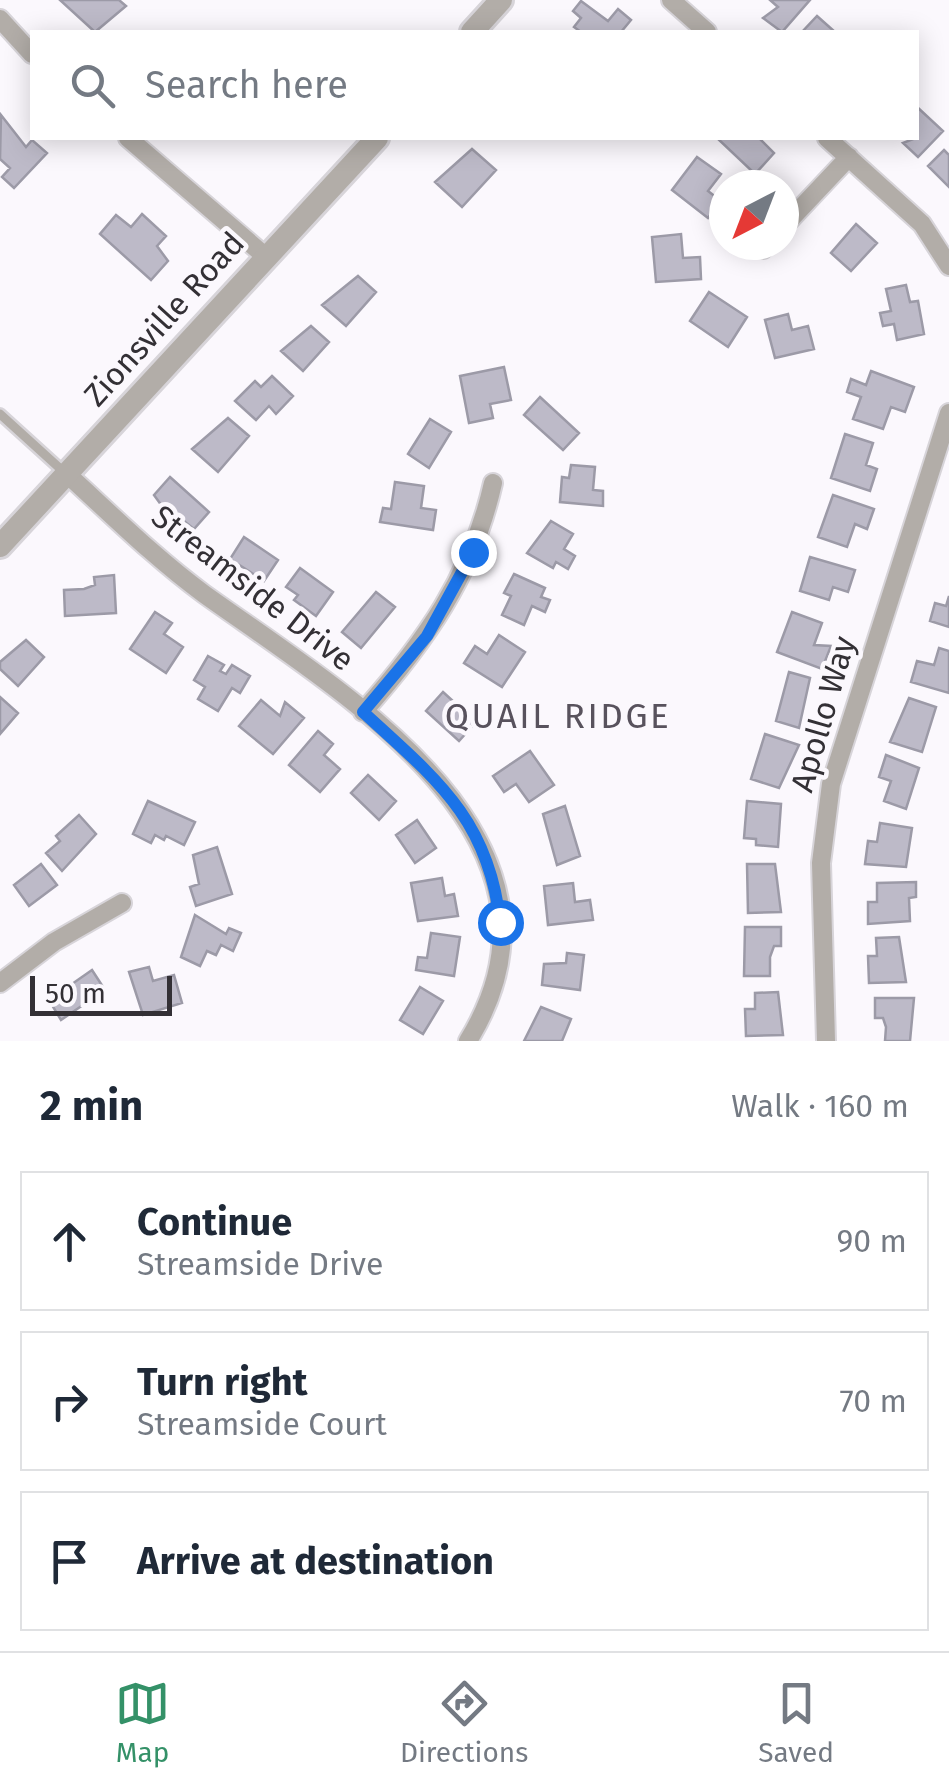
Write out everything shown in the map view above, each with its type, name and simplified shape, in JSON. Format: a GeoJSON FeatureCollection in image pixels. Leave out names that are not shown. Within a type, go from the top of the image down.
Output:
{"type":"FeatureCollection","features":[{"type":"Feature","properties":{"kind":"street"},"geometry":{"type":"LineString","coordinates":[[474,30],[501,0]]}},
{"type":"Feature","properties":{"kind":"street"},"geometry":{"type":"LineString","coordinates":[[670,0],[706,30]]}},
{"type":"Feature","properties":{"kind":"street"},"geometry":{"type":"LineString","coordinates":[[0,19],[30,52]]}},
{"type":"Feature","properties":{"kind":"street"},"geometry":{"type":"LineString","coordinates":[[130,140],[265,256]]}},
{"type":"Feature","properties":{"kind":"street","name":"Zionsville Road"},"geometry":{"type":"LineString","coordinates":[[0,546],[375,140]]}},
{"type":"Feature","properties":{"kind":"street"},"geometry":{"type":"LineString","coordinates":[[829,140],[922,224],[949,266]]}},
{"type":"Feature","properties":{"kind":"street"},"geometry":{"type":"LineString","coordinates":[[799,210],[849,157]]}},
{"type":"Feature","properties":{"kind":"street","name":"Apollo Way"},"geometry":{"type":"LineString","coordinates":[[826,1041],[821,862],[831,784],[949,414]]}},
{"type":"Feature","properties":{"kind":"street","name":"Streamside Drive"},"geometry":{"type":"LineString","coordinates":[[67,474],[160,560],[312,668],[363,712],[444,786],[475,828],[498,895],[500,941],[482,1014],[468,1041]]}},
{"type":"Feature","properties":{"kind":"street"},"geometry":{"type":"LineString","coordinates":[[363,712],[446,607],[470,559],[494,482]]}},
{"type":"Feature","properties":{"kind":"street"},"geometry":{"type":"LineString","coordinates":[[0,983],[54,942],[122,903]]}},
{"type":"Feature","properties":{"kind":"lane"},"geometry":{"type":"LineString","coordinates":[[0,414],[67,474]]}},
{"type":"Feature","properties":{"kind":"building"},"geometry":{"type":"Polygon","coordinates":[[[60,0],[119,0],[126,6],[93,30],[60,0]]]}},
{"type":"Feature","properties":{"kind":"building"},"geometry":{"type":"Polygon","coordinates":[[[770,0],[810,0],[784,30],[763,18],[778,7],[770,0]]]}},
{"type":"Feature","properties":{"kind":"building"},"geometry":{"type":"Polygon","coordinates":[[[581,1],[608,21],[618,9],[631,20],[623,30],[578,30],[574,27],[581,18],[573,11],[581,1]]]}},
{"type":"Feature","properties":{"kind":"building"},"geometry":{"type":"Polygon","coordinates":[[[817,16],[833,30],[804,30],[817,16]]]}},
{"type":"Feature","properties":{"kind":"building"},"geometry":{"type":"Polygon","coordinates":[[[919,109],[943,131],[918,157],[903,143],[919,140],[919,109]]]}},
{"type":"Feature","properties":{"kind":"building"},"geometry":{"type":"Polygon","coordinates":[[[1,115],[26,147],[32,140],[47,153],[14,188],[2,177],[10,168],[0,159],[1,115]]]}},
{"type":"Feature","properties":{"kind":"building"},"geometry":{"type":"Polygon","coordinates":[[[719,140],[761,140],[774,153],[759,170],[751,170],[719,140]]]}},
{"type":"Feature","properties":{"kind":"building"},"geometry":{"type":"Polygon","coordinates":[[[472,149],[496,170],[462,207],[435,182],[472,149]]]}},
{"type":"Feature","properties":{"kind":"building"},"geometry":{"type":"Polygon","coordinates":[[[944,150],[949,155],[949,187],[928,166],[944,150]]]}},
{"type":"Feature","properties":{"kind":"building"},"geometry":{"type":"Polygon","coordinates":[[[697,157],[715,170],[709,170],[708,218],[672,190],[697,157]]]}},
{"type":"Feature","properties":{"kind":"building"},"geometry":{"type":"Polygon","coordinates":[[[142,214],[166,236],[157,246],[168,261],[151,280],[100,234],[116,215],[131,227],[142,214]]]}},
{"type":"Feature","properties":{"kind":"building"},"geometry":{"type":"Polygon","coordinates":[[[856,224],[877,243],[851,271],[831,253],[856,224]]]}},
{"type":"Feature","properties":{"kind":"building"},"geometry":{"type":"Polygon","coordinates":[[[681,234],[683,258],[700,257],[701,279],[656,282],[652,237],[681,234]]]}},
{"type":"Feature","properties":{"kind":"building"},"geometry":{"type":"Polygon","coordinates":[[[358,276],[376,292],[346,326],[322,305],[358,276]]]}},
{"type":"Feature","properties":{"kind":"building"},"geometry":{"type":"Polygon","coordinates":[[[906,285],[910,302],[918,301],[924,334],[897,340],[894,324],[883,326],[880,313],[891,311],[886,289],[906,285]]]}},
{"type":"Feature","properties":{"kind":"building"},"geometry":{"type":"Polygon","coordinates":[[[709,292],[747,317],[728,347],[690,321],[709,292]]]}},
{"type":"Feature","properties":{"kind":"building"},"geometry":{"type":"Polygon","coordinates":[[[788,314],[792,330],[808,326],[814,349],[775,358],[765,320],[788,314]]]}},
{"type":"Feature","properties":{"kind":"building"},"geometry":{"type":"Polygon","coordinates":[[[311,326],[329,342],[303,371],[281,351],[311,326]]]}},
{"type":"Feature","properties":{"kind":"building"},"geometry":{"type":"Polygon","coordinates":[[[504,367],[511,400],[490,404],[493,418],[469,423],[460,376],[504,367]]]}},
{"type":"Feature","properties":{"kind":"building"},"geometry":{"type":"Polygon","coordinates":[[[871,371],[914,387],[905,412],[891,407],[883,429],[853,419],[861,397],[847,392],[851,379],[866,385],[871,371]]]}},
{"type":"Feature","properties":{"kind":"building"},"geometry":{"type":"Polygon","coordinates":[[[272,376],[293,396],[276,414],[269,406],[256,420],[235,401],[255,381],[261,387],[272,376]]]}},
{"type":"Feature","properties":{"kind":"building"},"geometry":{"type":"Polygon","coordinates":[[[540,397],[579,433],[563,450],[524,415],[540,397]]]}},
{"type":"Feature","properties":{"kind":"building"},"geometry":{"type":"Polygon","coordinates":[[[228,418],[249,436],[218,472],[192,449],[228,418]]]}},
{"type":"Feature","properties":{"kind":"building"},"geometry":{"type":"Polygon","coordinates":[[[430,419],[451,432],[429,468],[408,454],[430,419]]]}},
{"type":"Feature","properties":{"kind":"building"},"geometry":{"type":"Polygon","coordinates":[[[845,434],[873,443],[866,465],[877,469],[870,491],[831,478],[845,434]]]}},
{"type":"Feature","properties":{"kind":"building"},"geometry":{"type":"Polygon","coordinates":[[[571,465],[595,467],[593,490],[603,491],[603,506],[560,502],[562,477],[569,478],[571,465]]]}},
{"type":"Feature","properties":{"kind":"building"},"geometry":{"type":"Polygon","coordinates":[[[170,477],[209,512],[194,529],[170,510],[167,513],[154,495],[170,477]]]}},
{"type":"Feature","properties":{"kind":"building"},"geometry":{"type":"Polygon","coordinates":[[[395,482],[424,486],[421,508],[436,510],[433,530],[380,522],[383,508],[391,509],[395,482]]]}},
{"type":"Feature","properties":{"kind":"building"},"geometry":{"type":"Polygon","coordinates":[[[833,495],[874,509],[867,529],[855,524],[847,547],[818,537],[833,495]]]}},
{"type":"Feature","properties":{"kind":"building"},"geometry":{"type":"Polygon","coordinates":[[[551,521],[573,534],[564,549],[575,556],[568,569],[556,562],[553,568],[527,553],[551,521]]]}},
{"type":"Feature","properties":{"kind":"building"},"geometry":{"type":"Polygon","coordinates":[[[244,537],[278,560],[264,581],[230,559],[244,537]]]}},
{"type":"Feature","properties":{"kind":"building"},"geometry":{"type":"Polygon","coordinates":[[[810,557],[855,570],[848,592],[833,587],[829,600],[800,591],[810,557]]]}},
{"type":"Feature","properties":{"kind":"building"},"geometry":{"type":"Polygon","coordinates":[[[300,568],[333,592],[316,616],[294,600],[298,595],[286,587],[300,568]]]}},
{"type":"Feature","properties":{"kind":"building"},"geometry":{"type":"Polygon","coordinates":[[[514,574],[545,588],[541,597],[550,600],[545,612],[532,606],[524,625],[502,615],[511,596],[504,593],[514,574]]]}},
{"type":"Feature","properties":{"kind":"building"},"geometry":{"type":"Polygon","coordinates":[[[114,575],[116,613],[65,616],[64,590],[84,589],[95,585],[94,577],[114,575]]]}},
{"type":"Feature","properties":{"kind":"building"},"geometry":{"type":"Polygon","coordinates":[[[376,592],[395,607],[361,648],[342,632],[376,592]]]}},
{"type":"Feature","properties":{"kind":"building"},"geometry":{"type":"Polygon","coordinates":[[[949,596],[949,627],[930,621],[935,603],[946,606],[949,596]]]}},
{"type":"Feature","properties":{"kind":"building"},"geometry":{"type":"Polygon","coordinates":[[[155,612],[172,623],[164,634],[183,647],[166,673],[130,649],[155,612]]]}},
{"type":"Feature","properties":{"kind":"building"},"geometry":{"type":"Polygon","coordinates":[[[792,612],[822,623],[814,645],[831,646],[822,669],[777,652],[792,612]]]}},
{"type":"Feature","properties":{"kind":"building"},"geometry":{"type":"Polygon","coordinates":[[[499,635],[525,652],[502,687],[464,663],[475,646],[487,654],[499,635]]]}},
{"type":"Feature","properties":{"kind":"building"},"geometry":{"type":"Polygon","coordinates":[[[26,640],[44,657],[18,686],[0,669],[0,662],[26,640]]]}},
{"type":"Feature","properties":{"kind":"building"},"geometry":{"type":"Polygon","coordinates":[[[939,648],[949,651],[949,693],[911,682],[917,661],[934,665],[939,648]]]}},
{"type":"Feature","properties":{"kind":"building"},"geometry":{"type":"Polygon","coordinates":[[[208,656],[224,665],[220,671],[226,674],[232,665],[250,676],[240,693],[232,688],[218,711],[198,699],[205,687],[194,680],[208,656]]]}},
{"type":"Feature","properties":{"kind":"building"},"geometry":{"type":"Polygon","coordinates":[[[789,672],[810,678],[799,728],[776,721],[789,672]]]}},
{"type":"Feature","properties":{"kind":"building"},"geometry":{"type":"Polygon","coordinates":[[[443,692],[476,722],[459,741],[426,711],[443,692]]]}},
{"type":"Feature","properties":{"kind":"building"},"geometry":{"type":"Polygon","coordinates":[[[0,697],[18,713],[0,734],[0,697]]]}},
{"type":"Feature","properties":{"kind":"building"},"geometry":{"type":"Polygon","coordinates":[[[909,698],[936,707],[922,752],[890,742],[909,698]]]}},
{"type":"Feature","properties":{"kind":"building"},"geometry":{"type":"Polygon","coordinates":[[[261,700],[280,716],[285,702],[304,718],[273,754],[239,726],[261,700]]]}},
{"type":"Feature","properties":{"kind":"building"},"geometry":{"type":"Polygon","coordinates":[[[318,731],[333,744],[324,755],[340,769],[320,792],[289,765],[318,731]]]}},
{"type":"Feature","properties":{"kind":"building"},"geometry":{"type":"Polygon","coordinates":[[[765,734],[799,745],[779,788],[751,779],[765,734]]]}},
{"type":"Feature","properties":{"kind":"building"},"geometry":{"type":"Polygon","coordinates":[[[530,751],[554,785],[529,802],[516,784],[504,792],[493,776],[530,751]]]}},
{"type":"Feature","properties":{"kind":"building"},"geometry":{"type":"Polygon","coordinates":[[[886,755],[919,768],[906,809],[884,801],[891,781],[879,777],[886,755]]]}},
{"type":"Feature","properties":{"kind":"building"},"geometry":{"type":"Polygon","coordinates":[[[368,775],[396,801],[379,820],[351,793],[368,775]]]}},
{"type":"Feature","properties":{"kind":"building"},"geometry":{"type":"Polygon","coordinates":[[[148,801],[195,822],[184,845],[155,835],[151,843],[133,834],[148,801]]]}},
{"type":"Feature","properties":{"kind":"building"},"geometry":{"type":"Polygon","coordinates":[[[747,801],[781,804],[778,847],[756,845],[756,839],[744,838],[747,801]]]}},
{"type":"Feature","properties":{"kind":"building"},"geometry":{"type":"Polygon","coordinates":[[[565,806],[580,856],[557,865],[543,814],[565,806]]]}},
{"type":"Feature","properties":{"kind":"building"},"geometry":{"type":"Polygon","coordinates":[[[79,815],[96,834],[62,871],[46,853],[60,841],[56,836],[79,815]]]}},
{"type":"Feature","properties":{"kind":"building"},"geometry":{"type":"Polygon","coordinates":[[[417,820],[436,848],[415,863],[396,835],[417,820]]]}},
{"type":"Feature","properties":{"kind":"building"},"geometry":{"type":"Polygon","coordinates":[[[880,823],[912,828],[906,867],[865,864],[868,841],[877,842],[880,823]]]}},
{"type":"Feature","properties":{"kind":"building"},"geometry":{"type":"Polygon","coordinates":[[[217,847],[232,894],[196,906],[190,887],[199,884],[193,855],[217,847]]]}},
{"type":"Feature","properties":{"kind":"building"},"geometry":{"type":"Polygon","coordinates":[[[41,864],[57,885],[29,906],[14,885],[41,864]]]}},
{"type":"Feature","properties":{"kind":"building"},"geometry":{"type":"Polygon","coordinates":[[[747,864],[775,864],[781,912],[748,913],[747,864]]]}},
{"type":"Feature","properties":{"kind":"building"},"geometry":{"type":"Polygon","coordinates":[[[442,878],[445,896],[454,894],[458,916],[418,921],[411,883],[442,878]]]}},
{"type":"Feature","properties":{"kind":"building"},"geometry":{"type":"Polygon","coordinates":[[[916,882],[916,897],[909,898],[910,921],[868,924],[868,902],[877,902],[877,883],[916,882]]]}},
{"type":"Feature","properties":{"kind":"building"},"geometry":{"type":"Polygon","coordinates":[[[573,883],[575,902],[590,900],[593,920],[548,925],[544,886],[573,883]]]}},
{"type":"Feature","properties":{"kind":"building"},"geometry":{"type":"Polygon","coordinates":[[[195,915],[226,934],[229,928],[241,933],[233,951],[221,945],[216,955],[207,951],[200,966],[181,957],[195,915]]]}},
{"type":"Feature","properties":{"kind":"building"},"geometry":{"type":"Polygon","coordinates":[[[745,927],[781,927],[781,946],[774,946],[770,957],[770,976],[744,976],[745,927]]]}},
{"type":"Feature","properties":{"kind":"building"},"geometry":{"type":"Polygon","coordinates":[[[431,933],[460,937],[454,976],[416,970],[418,957],[427,958],[431,933]]]}},
{"type":"Feature","properties":{"kind":"building"},"geometry":{"type":"Polygon","coordinates":[[[899,937],[906,982],[869,983],[868,956],[877,956],[876,938],[899,937]]]}},
{"type":"Feature","properties":{"kind":"building"},"geometry":{"type":"Polygon","coordinates":[[[567,953],[584,955],[580,990],[542,985],[544,964],[566,963],[567,953]]]}},
{"type":"Feature","properties":{"kind":"building"},"geometry":{"type":"Polygon","coordinates":[[[149,967],[153,981],[174,975],[182,1003],[143,1015],[129,972],[149,967]]]}},
{"type":"Feature","properties":{"kind":"building"},"geometry":{"type":"Polygon","coordinates":[[[92,970],[105,990],[61,1020],[49,1000],[92,970]]]}},
{"type":"Feature","properties":{"kind":"building"},"geometry":{"type":"Polygon","coordinates":[[[420,987],[443,1001],[423,1034],[400,1020],[420,987]]]}},
{"type":"Feature","properties":{"kind":"building"},"geometry":{"type":"Polygon","coordinates":[[[778,992],[783,1035],[746,1036],[745,1009],[755,1009],[755,993],[778,992]]]}},
{"type":"Feature","properties":{"kind":"building"},"geometry":{"type":"Polygon","coordinates":[[[875,998],[914,998],[910,1041],[885,1041],[883,1018],[875,1018],[875,998]]]}},
{"type":"Feature","properties":{"kind":"building"},"geometry":{"type":"Polygon","coordinates":[[[541,1007],[571,1019],[562,1041],[524,1041],[541,1007]]]}},
{"type":"Feature","properties":{"kind":"district","name":"QUAIL RIDGE"},"geometry":{"type":"Point","coordinates":[558,716]}},
{"type":"Feature","properties":{"kind":"route"},"geometry":{"type":"LineString","coordinates":[[473,552],[427,636],[363,712],[444,786],[475,828],[492,869],[500,922]]}}]}
